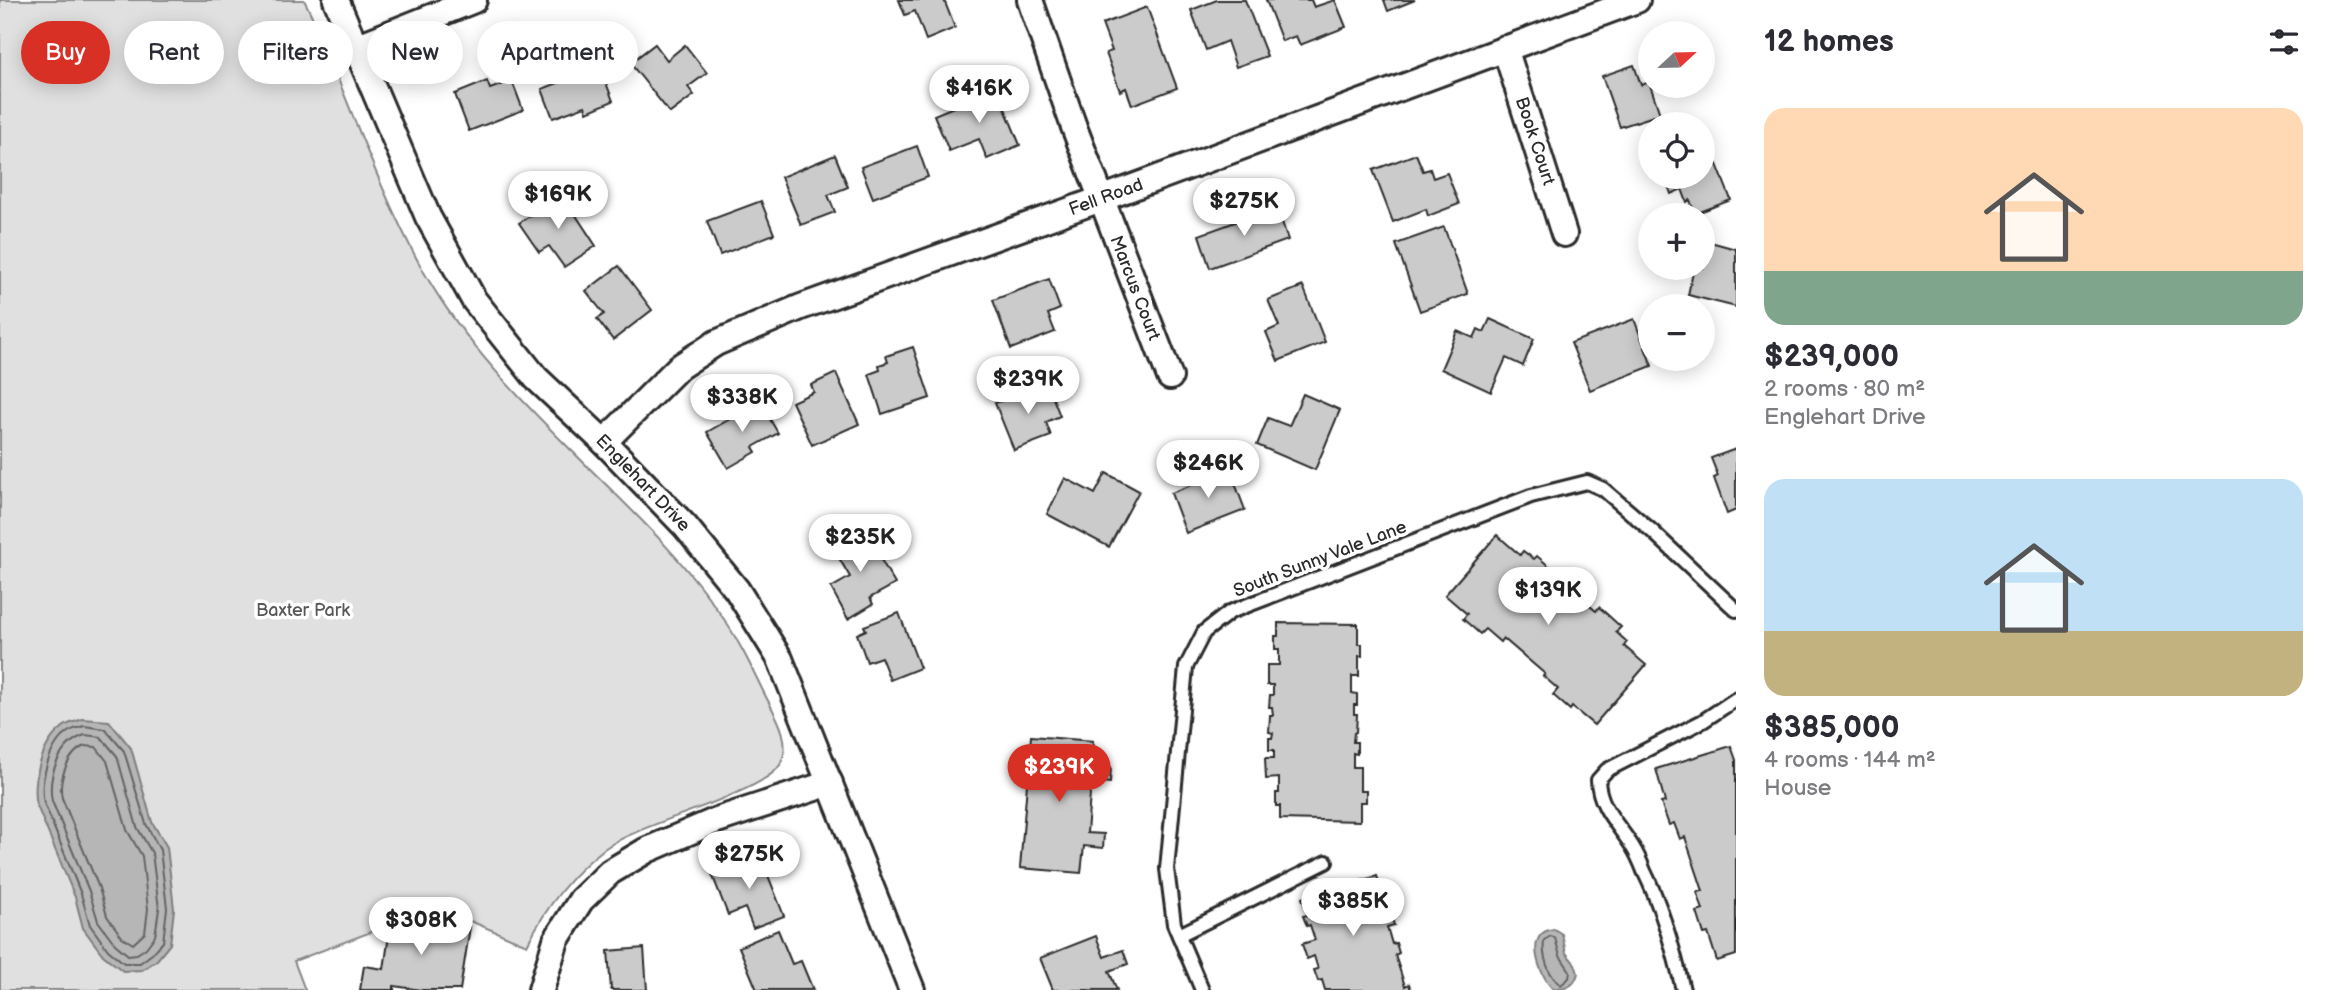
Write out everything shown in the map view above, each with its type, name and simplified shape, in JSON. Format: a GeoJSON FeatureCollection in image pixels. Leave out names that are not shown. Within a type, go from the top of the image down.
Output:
{"type":"FeatureCollection","features":[{"type":"Feature","properties":{"kind":"street","name":"Englehart Drive"},"geometry":{"type":"LineString","coordinates":[[336,0],[428,217],[474,300],[536,378],[604,442],[685,526],[737,590],[780,659],[912,990]]}},
{"type":"Feature","properties":{"kind":"street"},"geometry":{"type":"LineString","coordinates":[[356,47],[474,0]]}},
{"type":"Feature","properties":{"kind":"street","name":"Marcus Court"},"geometry":{"type":"LineString","coordinates":[[1030,0],[1101,199],[1170,377]]}},
{"type":"Feature","properties":{"kind":"street","name":"Fell Road"},"geometry":{"type":"LineString","coordinates":[[604,442],[678,367],[716,343],[801,307],[1637,0]]}},
{"type":"Feature","properties":{"kind":"street","name":"Book Court"},"geometry":{"type":"LineString","coordinates":[[1505,48],[1564,234]]}},
{"type":"Feature","properties":{"kind":"street"},"geometry":{"type":"LineString","coordinates":[[541,990],[556,940],[581,900],[610,872],[647,850],[717,820],[830,783]]}},
{"type":"Feature","properties":{"kind":"lane","name":"South Sunny Vale Lane"},"geometry":{"type":"LineString","coordinates":[[1202,990],[1174,924],[1167,869],[1186,667],[1204,632],[1230,612],[1531,496],[1587,482],[1603,489],[1652,531],[1736,610]]}},
{"type":"Feature","properties":{"kind":"lane"},"geometry":{"type":"LineString","coordinates":[[1683,990],[1646,874],[1633,848],[1598,794],[1598,780],[1607,770],[1703,722],[1736,699]]}},
{"type":"Feature","properties":{"kind":"lane"},"geometry":{"type":"LineString","coordinates":[[1179,934],[1326,862]]}},
{"type":"Feature","properties":{"kind":"green space","name":"Baxter Park"},"geometry":{"type":"Polygon","coordinates":[[[0,0],[304,0],[314,21],[238,21],[238,84],[340,84],[388,200],[440,299],[474,345],[512,389],[668,548],[703,590],[732,631],[777,718],[785,745],[784,754],[781,763],[771,774],[753,785],[645,828],[604,849],[560,892],[527,945],[437,907],[294,961],[305,990],[0,990],[0,0]]]}},
{"type":"Feature","properties":{"kind":"water"},"geometry":{"type":"Polygon","coordinates":[[[83,719],[109,721],[131,748],[152,822],[167,847],[174,909],[170,944],[157,960],[142,970],[123,971],[103,955],[83,928],[75,897],[37,806],[37,775],[49,743],[64,726],[83,719]]]}},
{"type":"Feature","properties":{"kind":"water"},"geometry":{"type":"Polygon","coordinates":[[[1554,929],[1562,934],[1566,953],[1578,973],[1572,984],[1562,989],[1553,989],[1548,983],[1537,955],[1539,938],[1544,932],[1554,929]]]}},
{"type":"Feature","properties":{"kind":"building"},"geometry":{"type":"Polygon","coordinates":[[[899,0],[944,0],[955,28],[926,40],[915,11],[905,15],[899,0]]]}},
{"type":"Feature","properties":{"kind":"building"},"geometry":{"type":"Polygon","coordinates":[[[1217,0],[1245,0],[1267,56],[1236,67],[1227,41],[1206,50],[1191,10],[1217,0]]]}},
{"type":"Feature","properties":{"kind":"building"},"geometry":{"type":"Polygon","coordinates":[[[1266,0],[1311,0],[1314,7],[1335,0],[1346,27],[1300,45],[1296,36],[1282,41],[1266,0]]]}},
{"type":"Feature","properties":{"kind":"building"},"geometry":{"type":"Polygon","coordinates":[[[1384,0],[1415,0],[1388,11],[1384,0]]]}},
{"type":"Feature","properties":{"kind":"building"},"geometry":{"type":"Polygon","coordinates":[[[1147,7],[1177,88],[1132,105],[1126,88],[1120,91],[1106,53],[1112,51],[1102,24],[1147,7]]]}},
{"type":"Feature","properties":{"kind":"building"},"geometry":{"type":"Polygon","coordinates":[[[655,44],[667,60],[685,45],[707,73],[688,87],[694,95],[670,113],[638,73],[638,57],[655,44]]]}},
{"type":"Feature","properties":{"kind":"building"},"geometry":{"type":"Polygon","coordinates":[[[1634,65],[1638,76],[1638,98],[1654,98],[1659,112],[1638,112],[1638,121],[1620,127],[1602,76],[1634,65]]]}},
{"type":"Feature","properties":{"kind":"building"},"geometry":{"type":"Polygon","coordinates":[[[480,84],[488,84],[490,89],[513,84],[523,110],[469,131],[455,94],[480,84]]]}},
{"type":"Feature","properties":{"kind":"building"},"geometry":{"type":"Polygon","coordinates":[[[555,84],[606,84],[613,101],[587,112],[585,106],[553,118],[542,89],[555,84]]]}},
{"type":"Feature","properties":{"kind":"building"},"geometry":{"type":"Polygon","coordinates":[[[997,89],[1020,145],[987,159],[979,139],[949,151],[934,115],[997,89]]]}},
{"type":"Feature","properties":{"kind":"building"},"geometry":{"type":"Polygon","coordinates":[[[917,146],[928,177],[873,198],[861,167],[917,146]]]}},
{"type":"Feature","properties":{"kind":"building"},"geometry":{"type":"Polygon","coordinates":[[[1416,154],[1423,171],[1430,169],[1433,178],[1447,173],[1459,204],[1428,216],[1426,209],[1393,222],[1373,170],[1416,154]]]}},
{"type":"Feature","properties":{"kind":"building"},"geometry":{"type":"Polygon","coordinates":[[[835,155],[848,187],[828,195],[835,212],[801,225],[781,177],[835,155]]]}},
{"type":"Feature","properties":{"kind":"building"},"geometry":{"type":"Polygon","coordinates":[[[1715,159],[1731,200],[1715,206],[1715,203],[1691,203],[1690,200],[1687,202],[1682,189],[1715,189],[1715,159]]]}},
{"type":"Feature","properties":{"kind":"building"},"geometry":{"type":"Polygon","coordinates":[[[1669,189],[1682,189],[1671,194],[1669,189]]]}},
{"type":"Feature","properties":{"kind":"building"},"geometry":{"type":"Polygon","coordinates":[[[562,194],[596,246],[564,267],[549,246],[539,252],[519,223],[562,194]]]}},
{"type":"Feature","properties":{"kind":"building"},"geometry":{"type":"Polygon","coordinates":[[[761,201],[774,234],[720,255],[707,221],[761,201]]]}},
{"type":"Feature","properties":{"kind":"building"},"geometry":{"type":"Polygon","coordinates":[[[1277,207],[1288,240],[1210,268],[1199,235],[1277,207]]]}},
{"type":"Feature","properties":{"kind":"building"},"geometry":{"type":"Polygon","coordinates":[[[1444,227],[1468,294],[1420,311],[1396,244],[1444,227]]]}},
{"type":"Feature","properties":{"kind":"building"},"geometry":{"type":"Polygon","coordinates":[[[1715,243],[1736,249],[1736,307],[1715,302],[1715,294],[1688,294],[1691,280],[1715,280],[1715,243]]]}},
{"type":"Feature","properties":{"kind":"building"},"geometry":{"type":"Polygon","coordinates":[[[619,266],[652,310],[613,340],[597,319],[604,314],[586,291],[619,266]]]}},
{"type":"Feature","properties":{"kind":"building"},"geometry":{"type":"Polygon","coordinates":[[[1049,279],[1060,309],[1048,314],[1055,332],[1011,349],[993,300],[1049,279]]]}},
{"type":"Feature","properties":{"kind":"building"},"geometry":{"type":"Polygon","coordinates":[[[1303,286],[1325,342],[1278,361],[1266,332],[1279,326],[1268,300],[1303,286]]]}},
{"type":"Feature","properties":{"kind":"building"},"geometry":{"type":"Polygon","coordinates":[[[1490,319],[1534,339],[1523,366],[1506,358],[1491,392],[1441,369],[1457,331],[1474,338],[1478,329],[1484,332],[1490,319]]]}},
{"type":"Feature","properties":{"kind":"building"},"geometry":{"type":"Polygon","coordinates":[[[1634,319],[1638,329],[1639,371],[1590,390],[1571,343],[1634,319]]]}},
{"type":"Feature","properties":{"kind":"building"},"geometry":{"type":"Polygon","coordinates":[[[913,347],[930,398],[882,414],[869,374],[880,370],[879,365],[888,362],[886,356],[913,347]]]}},
{"type":"Feature","properties":{"kind":"building"},"geometry":{"type":"Polygon","coordinates":[[[836,373],[859,424],[812,445],[792,402],[814,392],[811,385],[836,373]]]}},
{"type":"Feature","properties":{"kind":"building"},"geometry":{"type":"Polygon","coordinates":[[[1047,383],[1060,416],[1046,422],[1051,436],[1014,450],[995,403],[1047,383]]]}},
{"type":"Feature","properties":{"kind":"building"},"geometry":{"type":"Polygon","coordinates":[[[1303,394],[1340,410],[1315,470],[1257,445],[1268,418],[1289,426],[1303,394]]]}},
{"type":"Feature","properties":{"kind":"building"},"geometry":{"type":"Polygon","coordinates":[[[760,402],[778,433],[753,447],[756,452],[728,468],[707,432],[760,402]]]}},
{"type":"Feature","properties":{"kind":"building"},"geometry":{"type":"Polygon","coordinates":[[[1736,449],[1736,510],[1727,514],[1714,478],[1718,476],[1711,458],[1736,449]]]}},
{"type":"Feature","properties":{"kind":"building"},"geometry":{"type":"Polygon","coordinates":[[[1229,467],[1245,510],[1186,533],[1171,493],[1202,481],[1201,477],[1229,467]]]}},
{"type":"Feature","properties":{"kind":"building"},"geometry":{"type":"Polygon","coordinates":[[[1106,473],[1139,491],[1109,547],[1047,514],[1065,478],[1095,494],[1106,473]]]}},
{"type":"Feature","properties":{"kind":"building"},"geometry":{"type":"Polygon","coordinates":[[[863,528],[895,584],[870,598],[873,604],[848,619],[831,588],[850,577],[832,546],[863,528]]]}},
{"type":"Feature","properties":{"kind":"building"},"geometry":{"type":"Polygon","coordinates":[[[1497,535],[1520,555],[1523,551],[1534,559],[1537,556],[1556,572],[1553,575],[1596,611],[1599,607],[1621,627],[1616,632],[1627,642],[1624,646],[1646,665],[1594,725],[1553,695],[1558,689],[1543,676],[1545,674],[1503,638],[1500,642],[1485,629],[1480,634],[1463,619],[1467,614],[1445,595],[1497,535]]]}},
{"type":"Feature","properties":{"kind":"building"},"geometry":{"type":"Polygon","coordinates":[[[899,613],[920,668],[890,680],[881,657],[867,662],[857,634],[866,630],[864,626],[899,613]]]}},
{"type":"Feature","properties":{"kind":"building"},"geometry":{"type":"Polygon","coordinates":[[[1278,623],[1358,624],[1358,644],[1362,644],[1362,656],[1359,656],[1359,676],[1352,676],[1352,693],[1357,694],[1357,705],[1354,705],[1354,714],[1357,714],[1356,732],[1353,742],[1357,742],[1357,754],[1353,753],[1353,767],[1360,767],[1360,791],[1366,791],[1366,802],[1360,802],[1360,821],[1280,819],[1280,806],[1276,806],[1279,778],[1266,779],[1265,758],[1274,758],[1274,750],[1269,750],[1269,738],[1272,738],[1273,733],[1269,732],[1270,715],[1273,715],[1272,707],[1269,707],[1273,685],[1267,685],[1267,665],[1279,665],[1279,649],[1275,649],[1278,623]]]}},
{"type":"Feature","properties":{"kind":"building"},"geometry":{"type":"Polygon","coordinates":[[[1031,736],[1093,741],[1091,766],[1111,767],[1110,783],[1091,781],[1087,833],[1104,834],[1103,848],[1084,846],[1081,873],[1020,868],[1031,736]]]}},
{"type":"Feature","properties":{"kind":"building"},"geometry":{"type":"Polygon","coordinates":[[[1731,746],[1736,760],[1736,955],[1717,961],[1708,933],[1704,934],[1697,912],[1703,910],[1697,892],[1703,891],[1685,837],[1680,839],[1674,823],[1669,825],[1661,803],[1665,802],[1656,769],[1731,746]]]}},
{"type":"Feature","properties":{"kind":"building"},"geometry":{"type":"Polygon","coordinates":[[[760,855],[784,916],[753,928],[745,908],[728,915],[712,874],[760,855]]]}},
{"type":"Feature","properties":{"kind":"building"},"geometry":{"type":"Polygon","coordinates":[[[1377,876],[1383,895],[1388,894],[1392,906],[1388,907],[1394,925],[1387,927],[1392,944],[1396,943],[1399,953],[1395,955],[1405,986],[1409,984],[1411,990],[1325,990],[1322,980],[1318,981],[1314,970],[1318,969],[1314,956],[1307,959],[1302,944],[1315,940],[1310,925],[1307,926],[1303,916],[1308,915],[1302,898],[1377,876]]]}},
{"type":"Feature","properties":{"kind":"building"},"geometry":{"type":"Polygon","coordinates":[[[392,915],[470,927],[460,990],[421,990],[394,986],[394,990],[360,990],[364,966],[384,969],[392,915]]]}},
{"type":"Feature","properties":{"kind":"building"},"geometry":{"type":"Polygon","coordinates":[[[778,930],[792,964],[801,961],[813,990],[757,990],[739,947],[778,930]]]}},
{"type":"Feature","properties":{"kind":"building"},"geometry":{"type":"Polygon","coordinates":[[[1096,936],[1104,957],[1123,950],[1128,964],[1109,971],[1117,990],[1053,990],[1040,958],[1096,936]]]}},
{"type":"Feature","properties":{"kind":"building"},"geometry":{"type":"Polygon","coordinates":[[[644,948],[647,990],[611,990],[608,951],[644,948]]]}}]}
